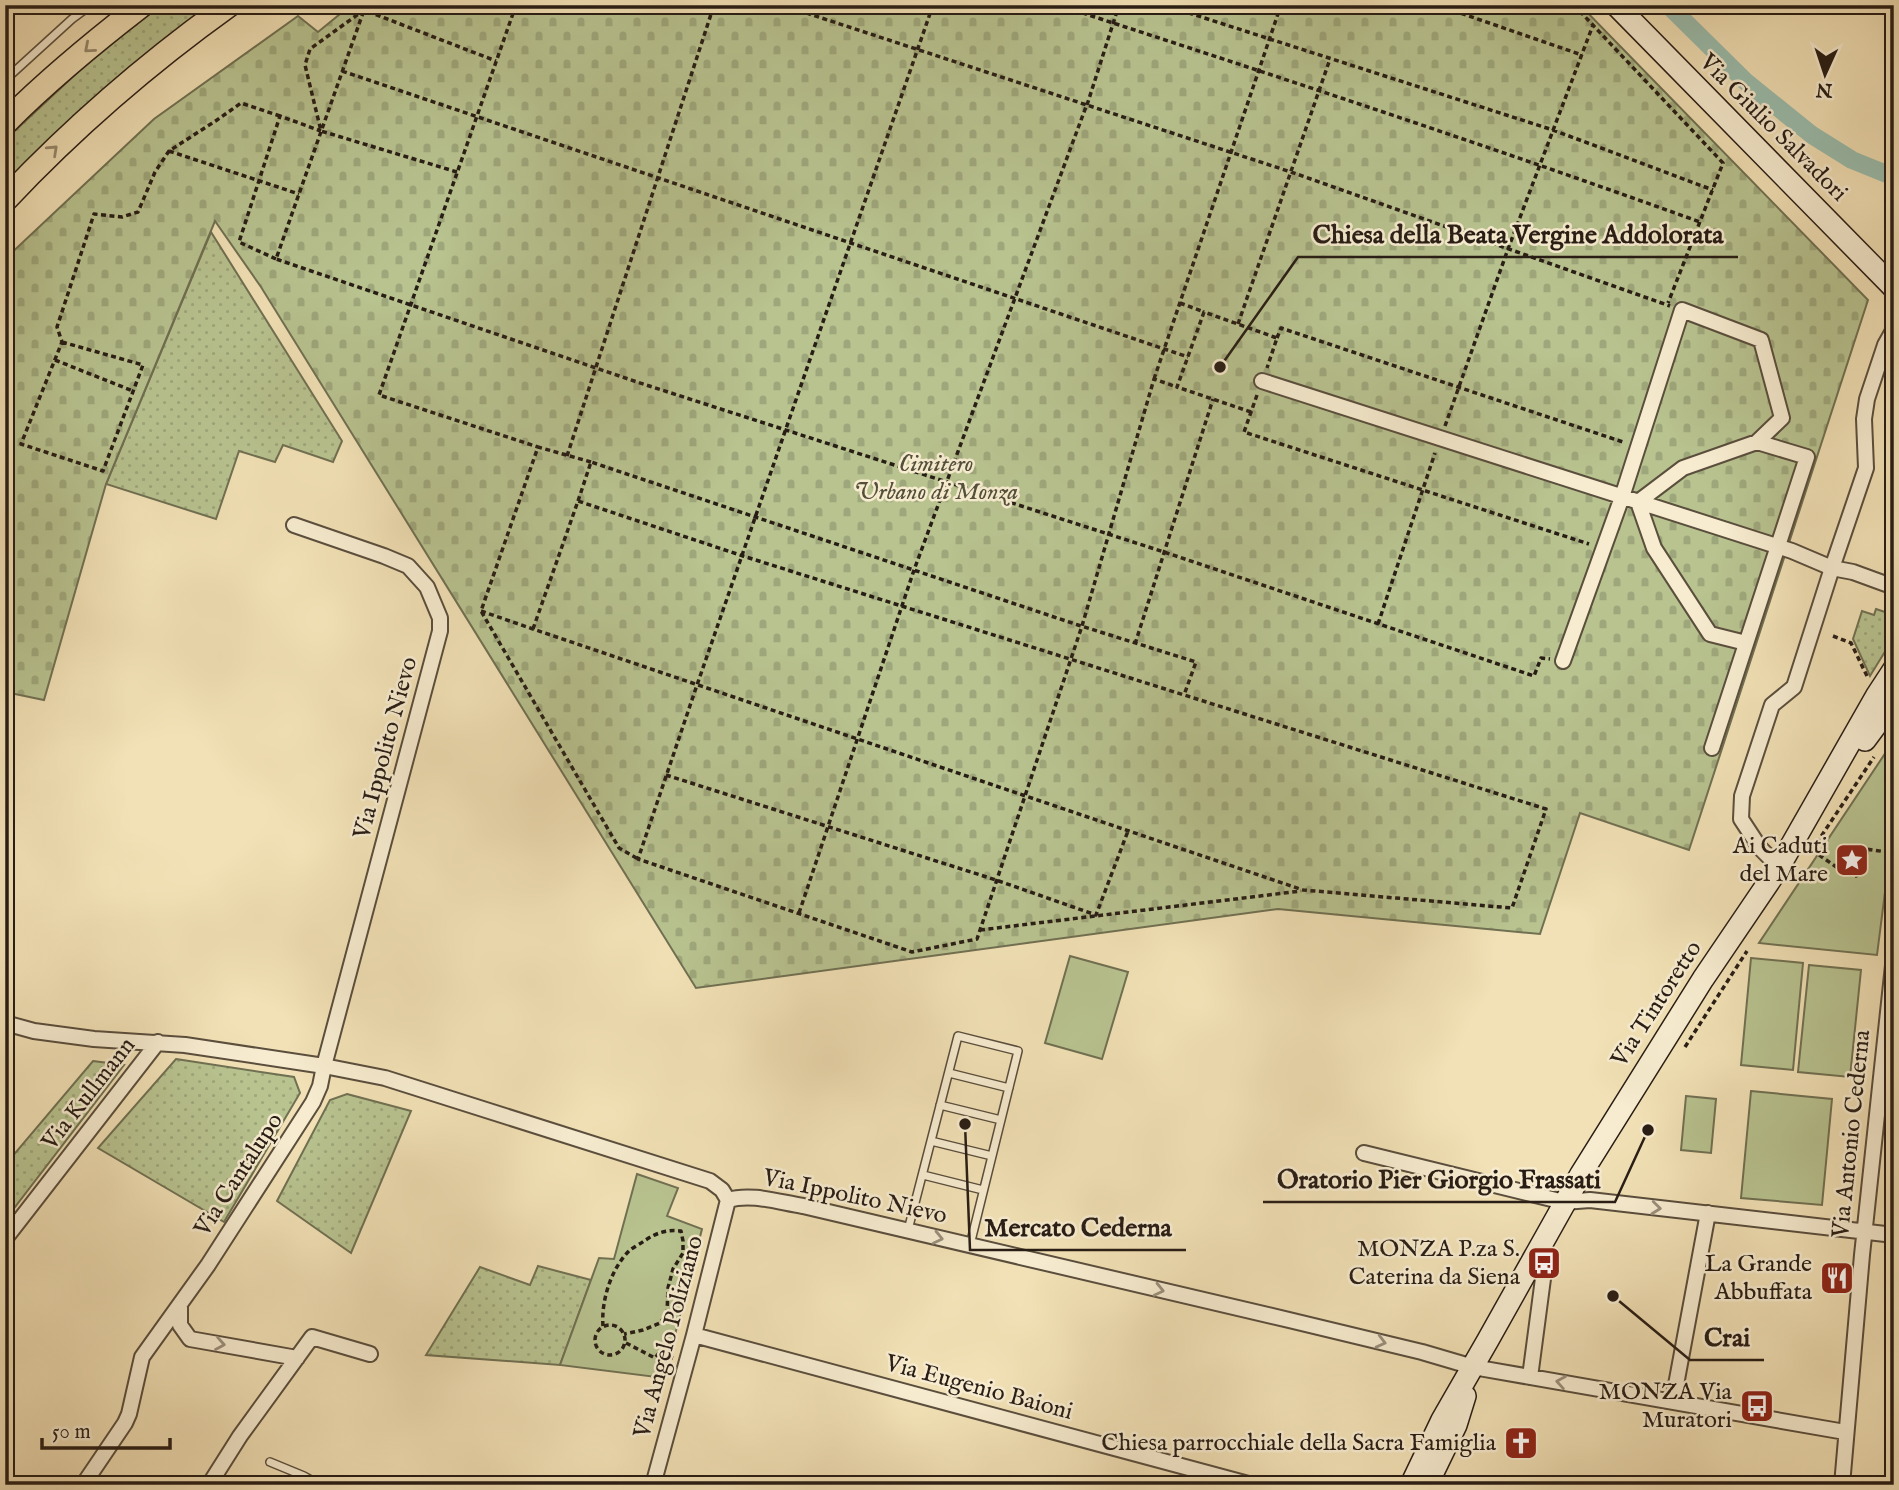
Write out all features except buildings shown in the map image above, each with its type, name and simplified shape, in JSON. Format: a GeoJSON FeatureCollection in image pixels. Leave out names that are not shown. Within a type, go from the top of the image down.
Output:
{"type":"FeatureCollection","features":[{"type":"Feature","properties":{"kind":"main road"},"geometry":{"type":"LineString","coordinates":[[5,124],[36,93],[142,5]]}},
{"type":"Feature","properties":{"kind":"main road"},"geometry":{"type":"LineString","coordinates":[[5,200],[48,154],[133,79],[229,5]]}},
{"type":"Feature","properties":{"kind":"street","name":"Via Giulio Salvadori"},"geometry":{"type":"LineString","coordinates":[[1616,5],[1894,288]]}},
{"type":"Feature","properties":{"kind":"street"},"geometry":{"type":"LineString","coordinates":[[1563,661],[1622,497],[1682,310],[1762,340],[1782,418],[1757,442],[1683,468],[1638,502]]}},
{"type":"Feature","properties":{"kind":"street"},"geometry":{"type":"LineString","coordinates":[[1779,867],[1760,848],[1741,819],[1742,796],[1772,705],[1794,687],[1866,468],[1864,419],[1867,399],[1885,345],[1894,329]]}},
{"type":"Feature","properties":{"kind":"street"},"geometry":{"type":"LineString","coordinates":[[1262,381],[1777,546],[1832,568],[1853,572],[1894,587]]}},
{"type":"Feature","properties":{"kind":"street"},"geometry":{"type":"LineString","coordinates":[[1712,748],[1807,457],[1757,442]]}},
{"type":"Feature","properties":{"kind":"street"},"geometry":{"type":"LineString","coordinates":[[1638,502],[1654,548],[1710,634],[1746,643]]}},
{"type":"Feature","properties":{"kind":"street","name":"Via Ippolito Nievo"},"geometry":{"type":"LineString","coordinates":[[294,525],[408,566],[428,587],[440,618],[434,656],[324,1066]]}},
{"type":"Feature","properties":{"kind":"street","name":"Via Tintoretto"},"geometry":{"type":"LineString","coordinates":[[1805,844],[1877,695],[1894,669]]}},
{"type":"Feature","properties":{"kind":"street","name":"Via Tintoretto"},"geometry":{"type":"LineString","coordinates":[[1473,1367],[1564,1202],[1703,979],[1779,867],[1805,844],[1894,701]]}},
{"type":"Feature","properties":{"kind":"street","name":"Via Antonio Cederna"},"geometry":{"type":"LineString","coordinates":[[1842,1485],[1864,1231],[1888,1062],[1894,956]]}},
{"type":"Feature","properties":{"kind":"street","name":"Via Ippolito Nievo"},"geometry":{"type":"LineString","coordinates":[[5,1023],[34,1031],[84,1038],[185,1045],[385,1078],[710,1181],[722,1190],[727,1200],[749,1197],[803,1206],[1369,1339],[1473,1367],[1846,1432]]}},
{"type":"Feature","properties":{"kind":"street","name":"Via Kullmann"},"geometry":{"type":"LineString","coordinates":[[5,1239],[158,1042]]}},
{"type":"Feature","properties":{"kind":"street","name":"Via Cantalupo"},"geometry":{"type":"LineString","coordinates":[[83,1485],[125,1423],[142,1357],[208,1265],[313,1102],[324,1066]]}},
{"type":"Feature","properties":{"kind":"street"},"geometry":{"type":"LineString","coordinates":[[1364,1153],[1564,1202],[1590,1200],[1894,1236]]}},
{"type":"Feature","properties":{"kind":"street","name":"Via Angelo Poliziano"},"geometry":{"type":"LineString","coordinates":[[653,1485],[727,1200]]}},
{"type":"Feature","properties":{"kind":"street"},"geometry":{"type":"LineString","coordinates":[[1673,1401],[1708,1213]]}},
{"type":"Feature","properties":{"kind":"street"},"geometry":{"type":"LineString","coordinates":[[1530,1377],[1544,1271],[1534,1257]]}},
{"type":"Feature","properties":{"kind":"street"},"geometry":{"type":"LineString","coordinates":[[180,1304],[180,1325],[190,1339],[297,1358]]}},
{"type":"Feature","properties":{"kind":"street","name":"Via Eugenio Baioni"},"geometry":{"type":"LineString","coordinates":[[694,1335],[1252,1485]]}},
{"type":"Feature","properties":{"kind":"street"},"geometry":{"type":"LineString","coordinates":[[209,1485],[240,1436],[312,1337],[370,1354]]}},
{"type":"Feature","properties":{"kind":"street"},"geometry":{"type":"LineString","coordinates":[[1411,1485],[1442,1420],[1473,1367]]}},
{"type":"Feature","properties":{"kind":"street"},"geometry":{"type":"LineString","coordinates":[[1427,1485],[1456,1425],[1473,1367]]}},
{"type":"Feature","properties":{"kind":"lane"},"geometry":{"type":"LineString","coordinates":[[5,80],[91,5]]}},
{"type":"Feature","properties":{"kind":"lane"},"geometry":{"type":"LineString","coordinates":[[908,1231],[958,1036],[1018,1051],[970,1245]]}},
{"type":"Feature","properties":{"kind":"lane"},"geometry":{"type":"LineString","coordinates":[[948,1073],[1009,1088]]}},
{"type":"Feature","properties":{"kind":"lane"},"geometry":{"type":"LineString","coordinates":[[940,1105],[1001,1120]]}},
{"type":"Feature","properties":{"kind":"lane"},"geometry":{"type":"LineString","coordinates":[[931,1141],[992,1156]]}},
{"type":"Feature","properties":{"kind":"lane"},"geometry":{"type":"LineString","coordinates":[[923,1175],[983,1190]]}},
{"type":"Feature","properties":{"kind":"lane"},"geometry":{"type":"LineString","coordinates":[[270,1462],[320,1485]]}},
{"type":"Feature","properties":{"kind":"path"},"geometry":{"type":"LineString","coordinates":[[321,131],[305,65],[310,49],[369,5]]}},
{"type":"Feature","properties":{"kind":"path"},"geometry":{"type":"LineString","coordinates":[[516,5],[379,395],[591,462],[1196,662],[1184,695]]}},
{"type":"Feature","properties":{"kind":"path"},"geometry":{"type":"LineString","coordinates":[[567,456],[714,5]]}},
{"type":"Feature","properties":{"kind":"path"},"geometry":{"type":"LineString","coordinates":[[782,5],[1291,172],[1682,310]]}},
{"type":"Feature","properties":{"kind":"path"},"geometry":{"type":"LineString","coordinates":[[638,859],[933,5]]}},
{"type":"Feature","properties":{"kind":"path"},"geometry":{"type":"LineString","coordinates":[[1058,5],[1540,164],[1700,222]]}},
{"type":"Feature","properties":{"kind":"path"},"geometry":{"type":"LineString","coordinates":[[799,913],[914,570],[1087,104],[1119,5]]}},
{"type":"Feature","properties":{"kind":"path"},"geometry":{"type":"LineString","coordinates":[[1164,5],[1553,130],[1713,190]]}},
{"type":"Feature","properties":{"kind":"path"},"geometry":{"type":"LineString","coordinates":[[538,447],[481,611],[620,848],[638,859],[912,952],[977,939],[1082,626],[1163,349],[1281,5]]}},
{"type":"Feature","properties":{"kind":"path"},"geometry":{"type":"LineString","coordinates":[[1437,5],[1582,55]]}},
{"type":"Feature","properties":{"kind":"path"},"geometry":{"type":"LineString","coordinates":[[1574,5],[1723,163],[1667,305]]}},
{"type":"Feature","properties":{"kind":"path"},"geometry":{"type":"LineString","coordinates":[[364,10],[496,61]]}},
{"type":"Feature","properties":{"kind":"path"},"geometry":{"type":"LineString","coordinates":[[275,259],[364,10]]}},
{"type":"Feature","properties":{"kind":"path"},"geometry":{"type":"LineString","coordinates":[[1378,624],[1440,438],[1593,25]]}},
{"type":"Feature","properties":{"kind":"path"},"geometry":{"type":"LineString","coordinates":[[1238,324],[1330,58]]}},
{"type":"Feature","properties":{"kind":"path"},"geometry":{"type":"LineString","coordinates":[[342,71],[1188,357]]}},
{"type":"Feature","properties":{"kind":"path"},"geometry":{"type":"LineString","coordinates":[[62,342],[143,365],[103,471],[21,444],[62,342],[57,327],[94,214],[122,217],[138,212],[155,172],[169,151],[241,103],[321,131],[457,172]]}},
{"type":"Feature","properties":{"kind":"path"},"geometry":{"type":"LineString","coordinates":[[280,116],[239,242],[275,259],[596,368],[1164,552],[1534,676],[1541,658],[1563,661]]}},
{"type":"Feature","properties":{"kind":"path"},"geometry":{"type":"LineString","coordinates":[[169,151],[299,194]]}},
{"type":"Feature","properties":{"kind":"path"},"geometry":{"type":"LineString","coordinates":[[1180,303],[1277,338]]}},
{"type":"Feature","properties":{"kind":"path"},"geometry":{"type":"LineString","coordinates":[[1177,387],[1203,312]]}},
{"type":"Feature","properties":{"kind":"path"},"geometry":{"type":"LineString","coordinates":[[1604,548],[1244,432],[1281,328],[1638,447]]}},
{"type":"Feature","properties":{"kind":"path"},"geometry":{"type":"LineString","coordinates":[[55,360],[133,391]]}},
{"type":"Feature","properties":{"kind":"path"},"geometry":{"type":"LineString","coordinates":[[1154,379],[1251,412]]}},
{"type":"Feature","properties":{"kind":"path"},"geometry":{"type":"LineString","coordinates":[[1135,643],[1213,399]]}},
{"type":"Feature","properties":{"kind":"path"},"geometry":{"type":"LineString","coordinates":[[1894,410],[1894,432]]}},
{"type":"Feature","properties":{"kind":"path"},"geometry":{"type":"LineString","coordinates":[[533,629],[591,462]]}},
{"type":"Feature","properties":{"kind":"path"},"geometry":{"type":"LineString","coordinates":[[578,501],[743,556],[1546,809],[1512,908],[1303,890],[980,930]]}},
{"type":"Feature","properties":{"kind":"path"},"geometry":{"type":"LineString","coordinates":[[1894,537],[1888,558],[1889,564],[1894,568]]}},
{"type":"Feature","properties":{"kind":"path"},"geometry":{"type":"LineString","coordinates":[[481,611],[1303,890]]}},
{"type":"Feature","properties":{"kind":"path"},"geometry":{"type":"LineString","coordinates":[[1833,636],[1852,643],[1871,684]]}},
{"type":"Feature","properties":{"kind":"path"},"geometry":{"type":"LineString","coordinates":[[1868,848],[1862,872],[1856,876],[1845,873],[1805,844],[1879,749]]}},
{"type":"Feature","properties":{"kind":"path"},"geometry":{"type":"LineString","coordinates":[[666,775],[996,880],[1096,915]]}},
{"type":"Feature","properties":{"kind":"path"},"geometry":{"type":"LineString","coordinates":[[1096,915],[1128,831]]}},
{"type":"Feature","properties":{"kind":"path"},"geometry":{"type":"LineString","coordinates":[[1836,867],[1845,850],[1852,847],[1894,853]]}},
{"type":"Feature","properties":{"kind":"path"},"geometry":{"type":"LineString","coordinates":[[1679,1057],[1753,942]]}},
{"type":"Feature","properties":{"kind":"path"},"geometry":{"type":"LineString","coordinates":[[603,1326],[602,1314],[610,1282],[630,1250],[660,1233],[681,1231],[683,1253],[673,1269],[668,1288],[667,1314],[660,1323],[643,1331],[624,1334]]}},
{"type":"Feature","properties":{"kind":"path"},"geometry":{"type":"LineString","coordinates":[[603,1326],[618,1327],[624,1334],[624,1349],[614,1356],[604,1355],[597,1350],[594,1342],[596,1334],[603,1326]]}},
{"type":"Feature","properties":{"kind":"path"},"geometry":{"type":"LineString","coordinates":[[626,1343],[655,1358],[659,1353],[687,1362]]}},
{"type":"Feature","properties":{"kind":"green space"},"geometry":{"type":"Polygon","coordinates":[[[161,5],[216,5],[5,188],[5,140],[94,57],[161,5]]]}},
{"type":"Feature","properties":{"kind":"green space","name":"Cimitero Urbano di Monza"},"geometry":{"type":"Polygon","coordinates":[[[351,5],[1580,5],[1868,300],[1689,850],[1580,813],[1540,934],[1278,909],[696,988],[261,287],[215,221],[106,484],[44,700],[5,692],[5,259],[154,119],[298,16],[318,32],[351,5]]]}},
{"type":"Feature","properties":{"kind":"green space"},"geometry":{"type":"Polygon","coordinates":[[[211,232],[342,441],[333,462],[283,445],[275,462],[239,451],[216,519],[106,484],[211,232]]]}},
{"type":"Feature","properties":{"kind":"green space"},"geometry":{"type":"Polygon","coordinates":[[[1876,609],[1894,615],[1894,637],[1870,676],[1853,639],[1862,611],[1874,615],[1876,609]]]}},
{"type":"Feature","properties":{"kind":"green space"},"geometry":{"type":"Polygon","coordinates":[[[1894,740],[1894,822],[1877,955],[1759,943],[1894,740]]]}},
{"type":"Feature","properties":{"kind":"green space"},"geometry":{"type":"Polygon","coordinates":[[[1070,956],[1128,972],[1102,1059],[1045,1043],[1070,956]]]}},
{"type":"Feature","properties":{"kind":"green space"},"geometry":{"type":"Polygon","coordinates":[[[1751,958],[1803,963],[1793,1070],[1741,1065],[1751,958]]]}},
{"type":"Feature","properties":{"kind":"green space"},"geometry":{"type":"Polygon","coordinates":[[[1809,965],[1861,970],[1850,1077],[1798,1072],[1809,965]]]}},
{"type":"Feature","properties":{"kind":"green space"},"geometry":{"type":"Polygon","coordinates":[[[176,1059],[294,1077],[300,1093],[224,1222],[98,1148],[176,1059]]]}},
{"type":"Feature","properties":{"kind":"green space"},"geometry":{"type":"Polygon","coordinates":[[[93,1061],[124,1065],[5,1220],[5,1165],[93,1061]]]}},
{"type":"Feature","properties":{"kind":"green space"},"geometry":{"type":"Polygon","coordinates":[[[1751,1091],[1832,1099],[1822,1205],[1741,1198],[1751,1091]]]}},
{"type":"Feature","properties":{"kind":"green space"},"geometry":{"type":"Polygon","coordinates":[[[347,1094],[411,1111],[351,1253],[277,1201],[330,1100],[347,1094]]]}},
{"type":"Feature","properties":{"kind":"green space"},"geometry":{"type":"Polygon","coordinates":[[[1686,1096],[1716,1099],[1711,1153],[1681,1150],[1686,1096]]]}},
{"type":"Feature","properties":{"kind":"green space"},"geometry":{"type":"Polygon","coordinates":[[[637,1174],[678,1188],[667,1216],[702,1229],[664,1378],[560,1365],[599,1258],[614,1259],[637,1174]]]}},
{"type":"Feature","properties":{"kind":"green space"},"geometry":{"type":"Polygon","coordinates":[[[538,1266],[591,1280],[560,1365],[426,1355],[480,1267],[530,1285],[538,1266]]]}},
{"type":"Feature","properties":{"kind":"waterway"},"geometry":{"type":"LineString","coordinates":[[1668,5],[1745,81],[1812,135],[1852,160],[1894,177]]}},
{"type":"Feature","properties":{"kind":"place","name":"Chiesa della Beata Vergine Addolorata"},"geometry":{"type":"Point","coordinates":[1220,367]}},
{"type":"Feature","properties":{"kind":"place","name":"Ai Caduti del Mare"},"geometry":{"type":"Point","coordinates":[1852,860]}},
{"type":"Feature","properties":{"kind":"place","name":"Mercato Cederna"},"geometry":{"type":"Point","coordinates":[965,1124]}},
{"type":"Feature","properties":{"kind":"place","name":"Oratorio Pier Giorgio Frassati"},"geometry":{"type":"Point","coordinates":[1648,1130]}},
{"type":"Feature","properties":{"kind":"place","name":"MONZA P.za S. Caterina da Siena"},"geometry":{"type":"Point","coordinates":[1544,1263]}},
{"type":"Feature","properties":{"kind":"place","name":"La Grande Abbuffata"},"geometry":{"type":"Point","coordinates":[1837,1278]}},
{"type":"Feature","properties":{"kind":"place","name":"Crai"},"geometry":{"type":"Point","coordinates":[1613,1296]}},
{"type":"Feature","properties":{"kind":"place","name":"MONZA Via Muratori"},"geometry":{"type":"Point","coordinates":[1757,1406]}},
{"type":"Feature","properties":{"kind":"place","name":"Chiesa parrocchiale della Sacra Famiglia"},"geometry":{"type":"Point","coordinates":[1521,1443]}}]}
